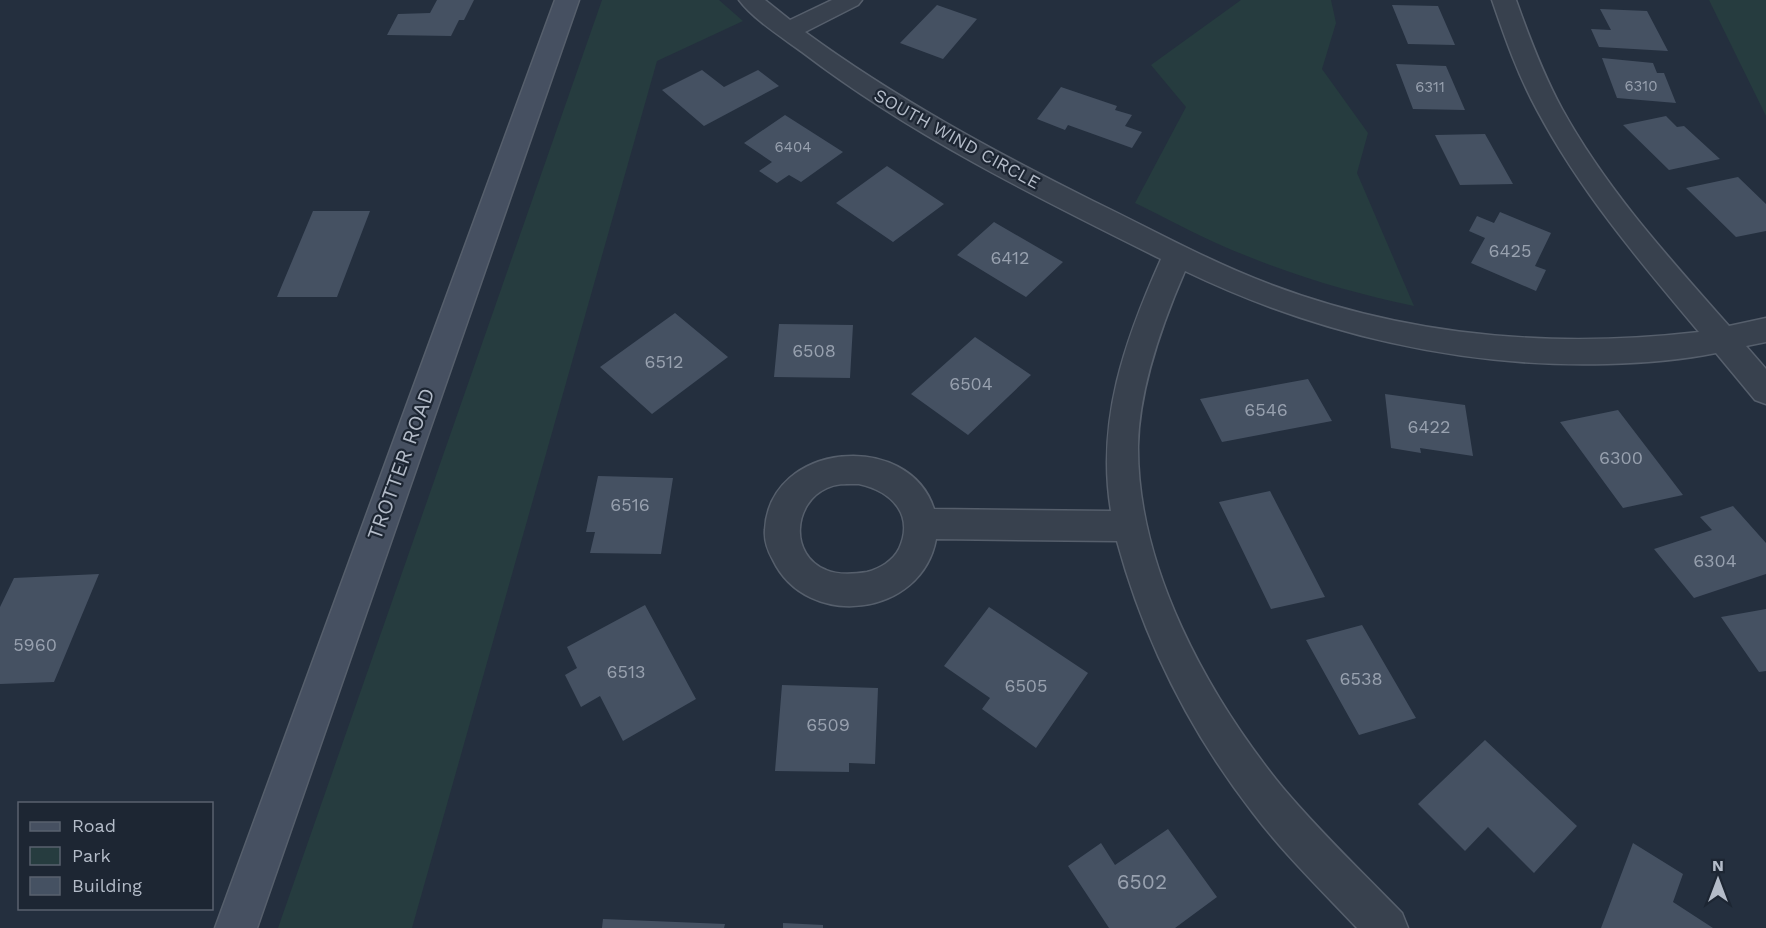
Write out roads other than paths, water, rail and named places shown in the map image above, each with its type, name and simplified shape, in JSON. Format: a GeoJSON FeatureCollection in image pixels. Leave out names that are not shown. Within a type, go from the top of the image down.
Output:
{"type":"FeatureCollection","features":[{"type":"Feature","properties":{"kind":"street","name":"TROTTER ROAD"},"geometry":{"type":"LineString","coordinates":[[236,928],[567,0]]}},
{"type":"Feature","properties":{"kind":"street","name":"SOUTH WIND CIRCLE"},"geometry":{"type":"LineString","coordinates":[[751,0],[836,69],[938,133],[1177,255],[1258,292],[1316,312],[1459,344],[1530,351],[1651,351],[1725,341],[1766,330]]}},
{"type":"Feature","properties":{"kind":"street"},"geometry":{"type":"LineString","coordinates":[[787,31],[850,0]]}},
{"type":"Feature","properties":{"kind":"street"},"geometry":{"type":"LineString","coordinates":[[1504,0],[1546,105],[1589,176],[1630,229],[1766,391]]}},
{"type":"Feature","properties":{"kind":"street"},"geometry":{"type":"LineString","coordinates":[[1177,255],[1149,320],[1129,389],[1122,448],[1130,526],[1158,620],[1205,708],[1253,782],[1317,855],[1387,928]]}},
{"type":"Feature","properties":{"kind":"street"},"geometry":{"type":"LineString","coordinates":[[921,524],[1130,526]]}}]}
